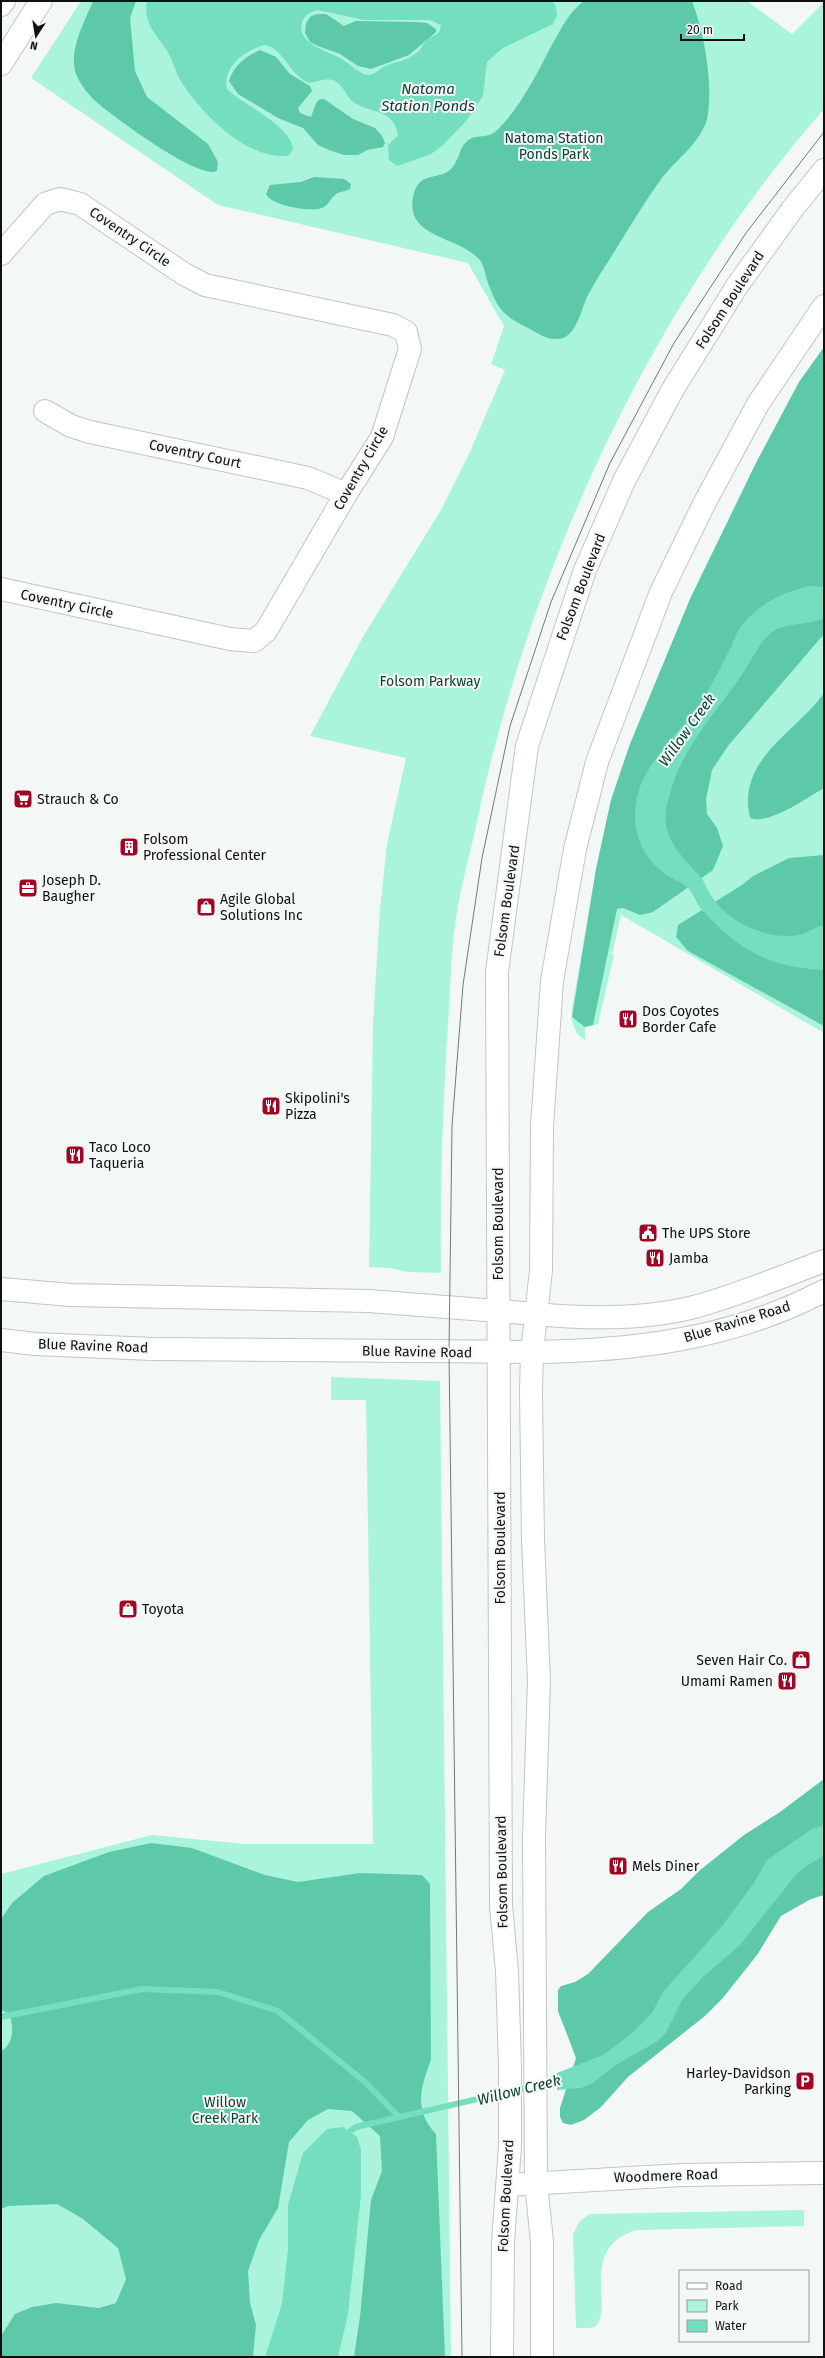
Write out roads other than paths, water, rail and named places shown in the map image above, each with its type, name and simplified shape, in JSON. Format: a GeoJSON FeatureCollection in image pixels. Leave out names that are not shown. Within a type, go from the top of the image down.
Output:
{"type":"FeatureCollection","features":[{"type":"Feature","properties":{"kind":"main road"},"geometry":{"type":"LineString","coordinates":[[1,5],[4,1]]}},
{"type":"Feature","properties":{"kind":"main road"},"geometry":{"type":"LineString","coordinates":[[1,64],[41,1]]}},
{"type":"Feature","properties":{"kind":"main road","name":"Folsom Boulevard"},"geometry":{"type":"LineString","coordinates":[[502,2357],[503,2242],[510,2146],[510,2067],[507,1971],[501,1906],[497,972],[528,746],[585,570],[628,475],[673,389],[737,286],[794,207],[824,170]]}},
{"type":"Feature","properties":{"kind":"main road","name":"Coventry Circle"},"geometry":{"type":"LineString","coordinates":[[1,254],[45,204],[51,200],[69,200],[88,209],[184,274],[204,285],[386,323],[406,332],[410,349],[382,437],[346,494],[266,631],[254,641],[230,639],[1,589]]}},
{"type":"Feature","properties":{"kind":"main road","name":"Folsom Boulevard"},"geometry":{"type":"LineString","coordinates":[[542,2357],[542,2242],[536,2182],[534,1836],[539,1681],[533,1540],[532,1352],[541,1270],[542,1126],[552,981],[575,849],[597,762],[624,686],[661,592],[705,502],[758,404],[824,306]]}},
{"type":"Feature","properties":{"kind":"main road","name":"Coventry Court"},"geometry":{"type":"LineString","coordinates":[[45,411],[71,426],[90,432],[308,478],[346,494]]}},
{"type":"Feature","properties":{"kind":"main road","name":"Blue Ravine Road"},"geometry":{"type":"LineString","coordinates":[[1,1289],[71,1295],[369,1301],[594,1318],[643,1315],[694,1307],[824,1261]]}},
{"type":"Feature","properties":{"kind":"main road","name":"Blue Ravine Road"},"geometry":{"type":"LineString","coordinates":[[1,1340],[35,1344],[153,1349],[532,1352],[617,1349],[697,1338],[764,1317],[824,1291]]}},
{"type":"Feature","properties":{"kind":"main road","name":"Woodmere Road"},"geometry":{"type":"LineString","coordinates":[[508,2185],[536,2182],[682,2175],[824,2173]]}},
{"type":"Feature","properties":{"kind":"water","name":"Natoma Station Ponds"},"geometry":{"type":"Polygon","coordinates":[[[147,1],[551,1],[555,4],[557,15],[553,24],[503,48],[487,62],[483,96],[466,121],[443,145],[431,154],[397,166],[389,160],[388,145],[398,136],[396,127],[392,120],[380,112],[365,108],[352,101],[336,81],[328,79],[311,83],[305,81],[299,77],[277,51],[265,45],[250,50],[237,60],[228,73],[226,81],[227,89],[276,124],[291,141],[293,150],[288,156],[272,155],[256,150],[241,142],[226,132],[213,120],[189,93],[180,80],[168,52],[155,34],[149,22],[146,9],[147,1]],[[318,10],[306,16],[303,20],[301,30],[308,41],[314,45],[340,58],[366,75],[369,75],[385,66],[408,58],[416,53],[426,41],[438,33],[441,25],[430,20],[364,20],[318,10]]]}},
{"type":"Feature","properties":{"kind":"water"},"geometry":{"type":"Polygon","coordinates":[[[809,586],[824,587],[824,618],[777,629],[763,641],[741,676],[699,733],[690,748],[674,780],[666,810],[665,821],[674,846],[700,876],[710,894],[720,907],[739,922],[762,932],[787,936],[799,935],[824,925],[824,970],[786,965],[755,954],[742,946],[728,935],[701,909],[688,888],[682,883],[663,873],[653,863],[647,856],[639,840],[635,822],[636,803],[646,774],[655,760],[704,697],[721,667],[740,627],[756,610],[772,600],[781,595],[809,586]]]}},
{"type":"Feature","properties":{"kind":"water"},"geometry":{"type":"Polygon","coordinates":[[[824,1825],[824,1856],[806,1866],[794,1877],[739,1946],[702,1978],[682,2000],[666,2033],[658,2041],[616,2065],[591,2084],[581,2088],[557,2090],[557,2073],[603,2055],[631,2034],[652,2013],[663,1992],[722,1926],[754,1883],[767,1860],[812,1829],[824,1825]]]}},
{"type":"Feature","properties":{"kind":"water"},"geometry":{"type":"Polygon","coordinates":[[[343,2127],[357,2137],[361,2150],[361,2195],[348,2314],[338,2357],[265,2357],[282,2304],[288,2249],[288,2205],[303,2153],[327,2129],[343,2127]]]}},
{"type":"Feature","properties":{"kind":"waterway"},"geometry":{"type":"LineString","coordinates":[[1,2017],[142,1989],[218,1992],[278,2011],[365,2082],[399,2117]]}},
{"type":"Feature","properties":{"kind":"waterway","name":"Willow Creek"},"geometry":{"type":"LineString","coordinates":[[346,2138],[348,2133],[356,2127],[564,2079]]}},
{"type":"Feature","properties":{"kind":"tram line"},"geometry":{"type":"LineString","coordinates":[[462,2357],[449,1352],[452,1126],[463,985],[482,858],[510,726],[551,602],[610,463],[674,343],[746,233],[824,132]]}},
{"type":"Feature","properties":{"kind":"place","name":"Strauch & Co"},"geometry":{"type":"Point","coordinates":[23,799]}},
{"type":"Feature","properties":{"kind":"place","name":"Folsom Professional Center"},"geometry":{"type":"Point","coordinates":[129,847]}},
{"type":"Feature","properties":{"kind":"place","name":"Joseph D. Baugher"},"geometry":{"type":"Point","coordinates":[28,888]}},
{"type":"Feature","properties":{"kind":"place","name":"Agile Global Solutions Inc"},"geometry":{"type":"Point","coordinates":[206,907]}},
{"type":"Feature","properties":{"kind":"place","name":"Dos Coyotes Border Cafe"},"geometry":{"type":"Point","coordinates":[628,1019]}},
{"type":"Feature","properties":{"kind":"place","name":"Skipolini's Pizza"},"geometry":{"type":"Point","coordinates":[271,1106]}},
{"type":"Feature","properties":{"kind":"place","name":"Taco Loco Taqueria"},"geometry":{"type":"Point","coordinates":[75,1155]}},
{"type":"Feature","properties":{"kind":"place","name":"The UPS Store"},"geometry":{"type":"Point","coordinates":[648,1233]}},
{"type":"Feature","properties":{"kind":"place","name":"Jamba"},"geometry":{"type":"Point","coordinates":[655,1258]}},
{"type":"Feature","properties":{"kind":"place","name":"Toyota"},"geometry":{"type":"Point","coordinates":[128,1609]}},
{"type":"Feature","properties":{"kind":"place","name":"Seven Hair Co."},"geometry":{"type":"Point","coordinates":[801,1660]}},
{"type":"Feature","properties":{"kind":"place","name":"Umami Ramen"},"geometry":{"type":"Point","coordinates":[787,1681]}},
{"type":"Feature","properties":{"kind":"place","name":"Mels Diner"},"geometry":{"type":"Point","coordinates":[618,1866]}},
{"type":"Feature","properties":{"kind":"place","name":"Harley-Davidson Parking"},"geometry":{"type":"Point","coordinates":[805,2081]}},
{"type":"Feature","properties":{"kind":"park label","name":"Natoma Station Ponds Park"},"geometry":{"type":"Point","coordinates":[554,146]}},
{"type":"Feature","properties":{"kind":"park label","name":"Folsom Parkway"},"geometry":{"type":"Point","coordinates":[430,681]}},
{"type":"Feature","properties":{"kind":"park label","name":"Willow Creek Park"},"geometry":{"type":"Point","coordinates":[225,2110]}}]}
